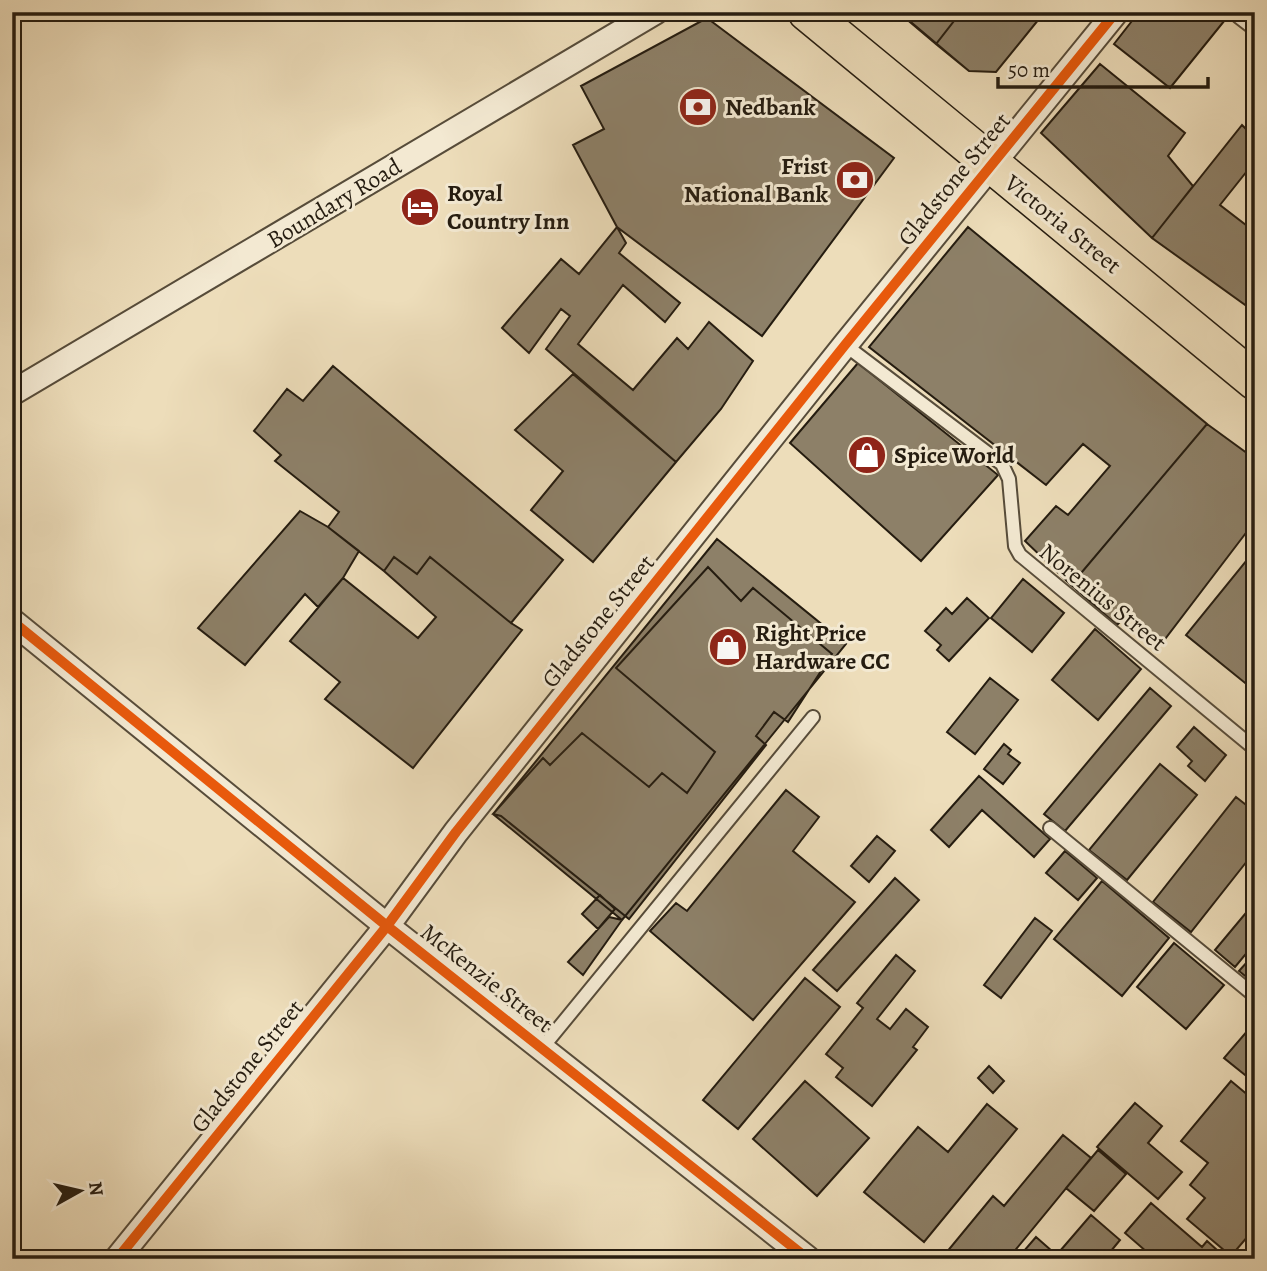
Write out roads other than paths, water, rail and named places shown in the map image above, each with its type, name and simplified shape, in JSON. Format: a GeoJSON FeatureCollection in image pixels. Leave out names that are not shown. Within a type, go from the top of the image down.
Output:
{"type":"FeatureCollection","features":[{"type":"Feature","properties":{"kind":"main road","name":"Victoria Street"},"geometry":{"type":"LineString","coordinates":[[807,12],[1255,381]]}},
{"type":"Feature","properties":{"kind":"street","name":"Boundary Road"},"geometry":{"type":"LineString","coordinates":[[12,393],[655,12]]}},
{"type":"Feature","properties":{"kind":"street","name":"Gladstone Street"},"geometry":{"type":"LineString","coordinates":[[117,1259],[387,926],[456,832],[845,345],[1116,12]]}},
{"type":"Feature","properties":{"kind":"street"},"geometry":{"type":"LineString","coordinates":[[1242,12],[1255,22]]}},
{"type":"Feature","properties":{"kind":"street","name":"McKenzie Street"},"geometry":{"type":"LineString","coordinates":[[12,621],[387,926],[808,1259]]}},
{"type":"Feature","properties":{"kind":"lane","name":"Norenius Street"},"geometry":{"type":"LineString","coordinates":[[845,345],[1002,464],[1009,479],[1015,546],[1020,555],[1255,748]]}},
{"type":"Feature","properties":{"kind":"lane"},"geometry":{"type":"LineString","coordinates":[[543,1047],[813,717]]}},
{"type":"Feature","properties":{"kind":"lane"},"geometry":{"type":"LineString","coordinates":[[1050,828],[1255,996]]}},
{"type":"Feature","properties":{"kind":"place","name":"Nedbank"},"geometry":{"type":"Point","coordinates":[698,107]}},
{"type":"Feature","properties":{"kind":"place","name":"Frist National Bank"},"geometry":{"type":"Point","coordinates":[855,180]}},
{"type":"Feature","properties":{"kind":"place","name":"Royal Country Inn"},"geometry":{"type":"Point","coordinates":[420,207]}},
{"type":"Feature","properties":{"kind":"place","name":"Spice World"},"geometry":{"type":"Point","coordinates":[867,455]}},
{"type":"Feature","properties":{"kind":"place","name":"Right Price Hardware CC"},"geometry":{"type":"Point","coordinates":[728,647]}}]}
